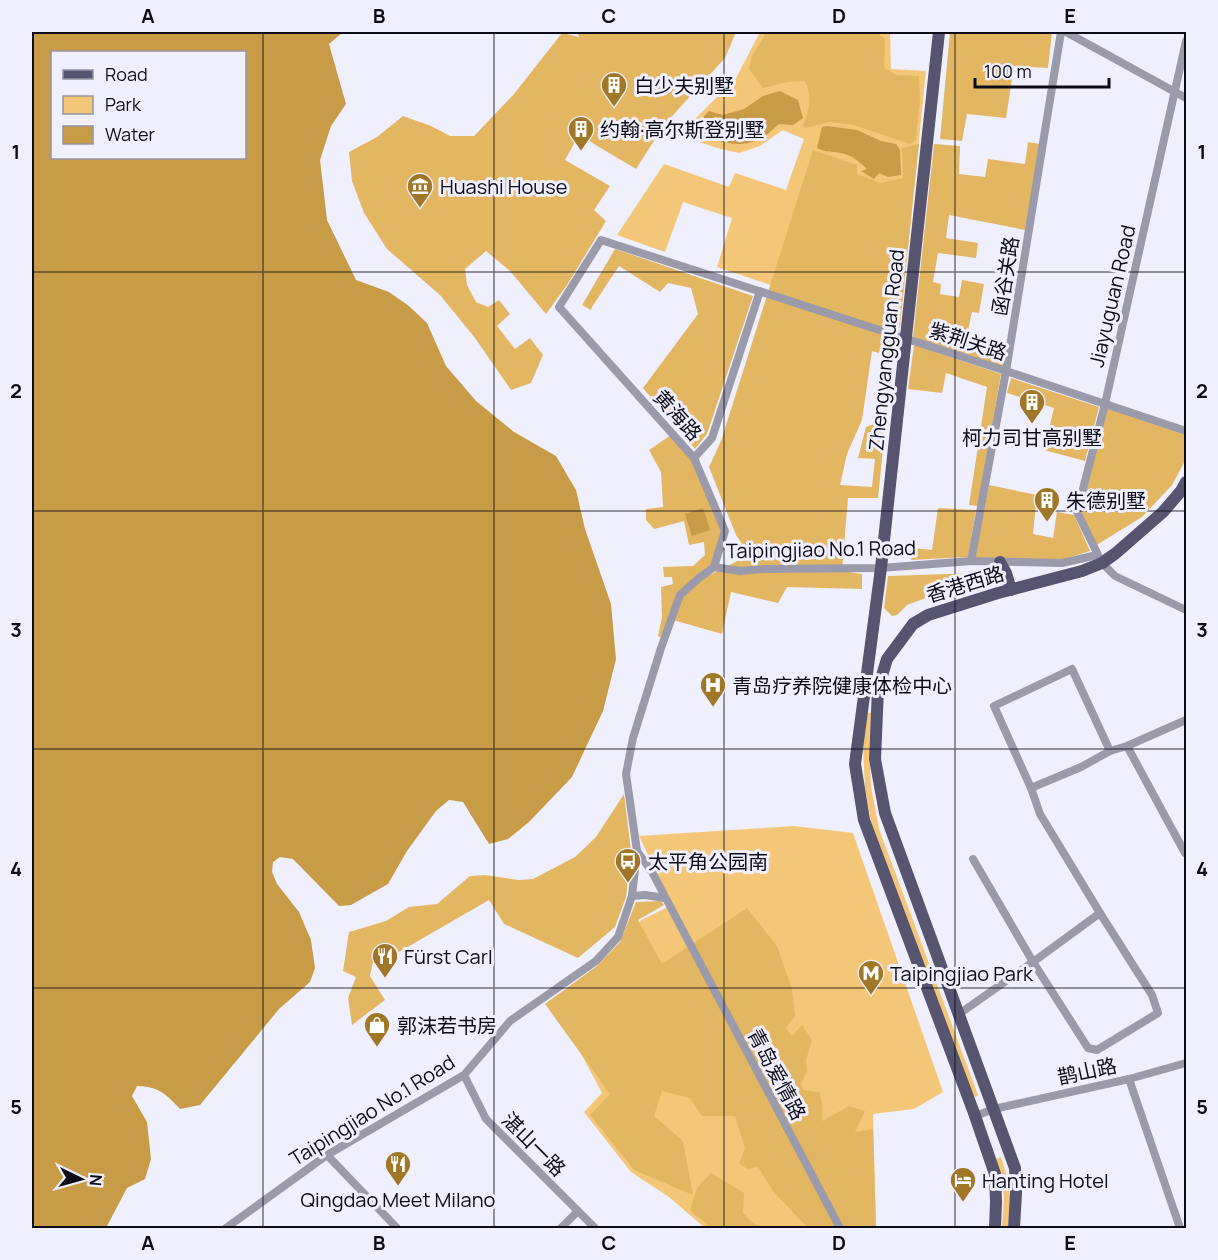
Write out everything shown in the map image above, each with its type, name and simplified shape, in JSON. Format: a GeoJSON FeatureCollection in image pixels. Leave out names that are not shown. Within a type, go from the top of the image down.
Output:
{"type":"FeatureCollection","features":[{"type":"Feature","properties":{"kind":"main road","name":"Zhengyangguan Road"},"geometry":{"type":"LineString","coordinates":[[939,32],[881,568],[855,764],[864,820],[975,1116],[994,1174],[995,1228]]}},
{"type":"Feature","properties":{"kind":"main road","name":"香港西路"},"geometry":{"type":"LineString","coordinates":[[1014,1228],[1015,1168],[885,813],[875,759],[878,689],[886,659],[913,624],[928,615],[1082,571],[1099,559],[1116,553],[1162,512],[1186,482]]}},
{"type":"Feature","properties":{"kind":"main road"},"geometry":{"type":"LineString","coordinates":[[1000,562],[1011,590]]}},
{"type":"Feature","properties":{"kind":"street","name":"函谷关路"},"geometry":{"type":"LineString","coordinates":[[971,561],[1006,371],[1061,32]]}},
{"type":"Feature","properties":{"kind":"street"},"geometry":{"type":"LineString","coordinates":[[1066,32],[1186,99]]}},
{"type":"Feature","properties":{"kind":"street","name":"Jiayuguan Road"},"geometry":{"type":"LineString","coordinates":[[1099,559],[1077,512],[1105,404],[1186,41]]}},
{"type":"Feature","properties":{"kind":"street","name":"紫荆关路"},"geometry":{"type":"LineString","coordinates":[[559,307],[602,240],[1186,432]]}},
{"type":"Feature","properties":{"kind":"street"},"geometry":{"type":"LineString","coordinates":[[694,458],[712,438],[760,291]]}},
{"type":"Feature","properties":{"kind":"street","name":"黄海路"},"geometry":{"type":"LineString","coordinates":[[559,307],[694,458],[725,531],[714,567]]}},
{"type":"Feature","properties":{"kind":"street"},"geometry":{"type":"LineString","coordinates":[[1099,559],[1115,576],[1186,610]]}},
{"type":"Feature","properties":{"kind":"street","name":"Taipingjiao No.1 Road"},"geometry":{"type":"LineString","coordinates":[[226,1228],[327,1155],[464,1075],[510,1021],[596,961],[618,937],[632,896],[637,851],[626,774],[633,738],[680,595],[699,578],[714,567],[740,571],[881,568],[971,561],[1062,563],[1099,559]]}},
{"type":"Feature","properties":{"kind":"street"},"geometry":{"type":"LineString","coordinates":[[973,859],[1033,962],[1088,1048],[1097,1050],[1158,1013],[1152,995],[1040,814],[1031,788],[994,706],[1072,669],[1110,751]]}},
{"type":"Feature","properties":{"kind":"street"},"geometry":{"type":"LineString","coordinates":[[1031,788],[1081,767],[1110,751],[1186,720]]}},
{"type":"Feature","properties":{"kind":"street"},"geometry":{"type":"LineString","coordinates":[[1127,746],[1185,853]]}},
{"type":"Feature","properties":{"kind":"street","name":"青岛爱情路"},"geometry":{"type":"LineString","coordinates":[[637,851],[652,872],[840,1228]]}},
{"type":"Feature","properties":{"kind":"street"},"geometry":{"type":"LineString","coordinates":[[632,896],[665,898]]}},
{"type":"Feature","properties":{"kind":"street"},"geometry":{"type":"LineString","coordinates":[[959,1014],[1100,913]]}},
{"type":"Feature","properties":{"kind":"street","name":"鹊山路"},"geometry":{"type":"LineString","coordinates":[[975,1116],[994,1109],[1129,1079],[1186,1063]]}},
{"type":"Feature","properties":{"kind":"street","name":"湛山一路"},"geometry":{"type":"LineString","coordinates":[[464,1075],[486,1119],[595,1228]]}},
{"type":"Feature","properties":{"kind":"street"},"geometry":{"type":"LineString","coordinates":[[1129,1079],[1180,1228]]}},
{"type":"Feature","properties":{"kind":"street"},"geometry":{"type":"LineString","coordinates":[[327,1155],[397,1228]]}},
{"type":"Feature","properties":{"kind":"street"},"geometry":{"type":"LineString","coordinates":[[561,1228],[578,1211]]}},
{"type":"Feature","properties":{"kind":"green space"},"geometry":{"type":"Polygon","coordinates":[[[760,32],[890,32],[891,69],[926,71],[900,328],[717,267],[732,218],[683,202],[665,252],[617,235],[664,164],[729,187],[735,173],[786,190],[804,139],[783,130],[760,146],[739,153],[679,135],[736,78],[760,32]]]}},
{"type":"Feature","properties":{"kind":"green space"},"geometry":{"type":"Polygon","coordinates":[[[865,712],[871,713],[869,745],[871,787],[879,829],[978,1095],[973,1098],[873,832],[865,788],[863,745],[865,712]]]}},
{"type":"Feature","properties":{"kind":"green space","name":"Taipingjiao Park"},"geometry":{"type":"Polygon","coordinates":[[[794,826],[853,833],[943,1092],[914,1109],[873,1114],[876,1228],[705,1228],[669,1197],[631,1172],[584,1112],[602,1093],[554,1003],[622,951],[641,920],[672,905],[639,836],[794,826]]]}},
{"type":"Feature","properties":{"kind":"green space"},"geometry":{"type":"Polygon","coordinates":[[[1001,1157],[1010,1197],[1008,1228],[1002,1228],[1004,1197],[996,1159],[1001,1157]]]}},
{"type":"Feature","properties":{"kind":"shaded area"},"geometry":{"type":"Polygon","coordinates":[[[577,32],[736,32],[725,58],[664,125],[636,169],[579,135],[565,160],[610,186],[594,210],[606,221],[567,285],[546,314],[510,271],[486,251],[465,269],[467,285],[476,302],[488,307],[499,300],[510,314],[497,326],[515,349],[530,338],[543,355],[531,383],[511,390],[475,338],[440,295],[387,249],[364,213],[352,181],[349,152],[377,137],[403,116],[450,136],[474,136],[514,94],[562,33],[579,37],[577,32]]]}},
{"type":"Feature","properties":{"kind":"shaded area"},"geometry":{"type":"Polygon","coordinates":[[[765,32],[877,32],[885,39],[884,68],[897,75],[919,76],[920,99],[916,140],[910,144],[854,125],[830,122],[805,128],[803,125],[809,108],[809,98],[805,81],[787,82],[763,88],[749,69],[752,56],[765,32]]]}},
{"type":"Feature","properties":{"kind":"shaded area"},"geometry":{"type":"Polygon","coordinates":[[[950,32],[1052,32],[1048,68],[1014,66],[1006,118],[967,114],[962,141],[940,139],[950,32]]]}},
{"type":"Feature","properties":{"kind":"shaded area"},"geometry":{"type":"Polygon","coordinates":[[[1028,142],[1040,144],[1025,230],[949,215],[946,238],[978,243],[976,258],[938,253],[933,282],[941,284],[940,294],[959,297],[962,280],[984,284],[979,313],[972,312],[967,335],[1008,343],[1004,367],[913,337],[934,144],[960,146],[959,174],[985,177],[988,159],[1025,164],[1028,142]]]}},
{"type":"Feature","properties":{"kind":"shaded area"},"geometry":{"type":"Polygon","coordinates":[[[919,144],[896,358],[872,351],[862,420],[847,454],[840,485],[872,487],[875,459],[858,458],[866,427],[886,419],[878,498],[848,498],[842,571],[862,574],[862,589],[787,587],[778,603],[731,592],[722,634],[673,620],[683,596],[700,580],[749,555],[736,535],[709,467],[721,441],[813,150],[857,165],[857,174],[880,183],[903,178],[902,148],[919,144]]]}},
{"type":"Feature","properties":{"kind":"shaded area"},"geometry":{"type":"Polygon","coordinates":[[[615,249],[753,296],[707,434],[695,449],[643,388],[698,314],[691,288],[668,283],[660,292],[619,266],[591,310],[582,305],[615,249]]]}},
{"type":"Feature","properties":{"kind":"shaded area"},"geometry":{"type":"Polygon","coordinates":[[[914,345],[1001,374],[978,506],[969,505],[987,387],[946,373],[942,393],[908,389],[914,345]]]}},
{"type":"Feature","properties":{"kind":"shaded area"},"geometry":{"type":"Polygon","coordinates":[[[1011,378],[1099,407],[1085,461],[1044,450],[1054,408],[1007,393],[1011,378]]]}},
{"type":"Feature","properties":{"kind":"shaded area"},"geometry":{"type":"Polygon","coordinates":[[[1107,408],[1186,435],[1186,459],[1172,485],[1142,517],[1095,546],[1081,511],[1107,408]]]}},
{"type":"Feature","properties":{"kind":"shaded area"},"geometry":{"type":"Polygon","coordinates":[[[671,435],[693,459],[723,531],[712,566],[680,593],[662,638],[658,636],[662,617],[661,587],[673,584],[672,577],[664,577],[663,567],[693,566],[705,555],[704,542],[689,545],[684,521],[654,529],[646,520],[646,509],[663,507],[661,472],[649,450],[671,435]]]}},
{"type":"Feature","properties":{"kind":"shaded area"},"geometry":{"type":"Polygon","coordinates":[[[989,485],[1037,495],[1033,534],[1053,538],[1057,512],[1074,515],[1090,551],[1057,561],[975,558],[989,485]]]}},
{"type":"Feature","properties":{"kind":"shaded area"},"geometry":{"type":"Polygon","coordinates":[[[938,508],[976,510],[968,557],[911,560],[913,548],[932,550],[938,508]]]}},
{"type":"Feature","properties":{"kind":"shaded area"},"geometry":{"type":"Polygon","coordinates":[[[980,573],[980,578],[907,605],[897,615],[892,616],[884,608],[888,576],[980,573]]]}},
{"type":"Feature","properties":{"kind":"shaded area"},"geometry":{"type":"Polygon","coordinates":[[[624,794],[631,851],[626,897],[615,927],[578,958],[504,924],[489,900],[399,952],[394,945],[374,957],[370,976],[385,1000],[352,1025],[348,998],[356,977],[343,971],[349,932],[386,921],[409,907],[437,904],[470,876],[533,879],[575,857],[596,837],[624,794]]]}},
{"type":"Feature","properties":{"kind":"shaded area"},"geometry":{"type":"Polygon","coordinates":[[[661,901],[664,905],[638,920],[662,964],[747,908],[777,946],[792,989],[795,1016],[786,1028],[792,1036],[802,1025],[812,1040],[806,1060],[807,1071],[801,1084],[803,1090],[820,1092],[822,1121],[849,1106],[865,1111],[855,1132],[873,1129],[876,1228],[808,1228],[773,1191],[758,1167],[748,1169],[739,1164],[745,1148],[735,1116],[702,1116],[690,1098],[662,1091],[654,1116],[683,1141],[693,1195],[634,1170],[590,1115],[610,1094],[545,1004],[597,966],[620,942],[636,902],[661,901]]]}},
{"type":"Feature","properties":{"kind":"shaded area"},"geometry":{"type":"Polygon","coordinates":[[[711,1173],[744,1193],[743,1213],[754,1224],[770,1228],[711,1228],[690,1210],[697,1188],[711,1173]]]}},
{"type":"Feature","properties":{"kind":"water"},"geometry":{"type":"Polygon","coordinates":[[[32,32],[343,32],[329,44],[346,104],[331,126],[320,160],[327,220],[356,280],[389,292],[409,306],[427,323],[446,366],[476,401],[514,432],[556,456],[576,490],[585,529],[611,604],[616,659],[603,711],[572,777],[529,822],[508,839],[489,844],[463,802],[449,800],[436,811],[407,851],[388,884],[351,905],[339,906],[293,859],[280,857],[273,862],[272,872],[277,884],[299,912],[311,940],[315,968],[310,982],[279,1009],[200,1105],[180,1109],[161,1092],[137,1086],[132,1096],[147,1122],[151,1159],[145,1179],[127,1188],[106,1228],[32,1228],[32,32]]]}},
{"type":"Feature","properties":{"kind":"water"},"geometry":{"type":"Polygon","coordinates":[[[780,91],[798,100],[803,118],[793,125],[779,124],[762,138],[741,144],[719,141],[699,131],[704,116],[709,111],[723,115],[744,109],[763,96],[780,91]]]}},
{"type":"Feature","properties":{"kind":"water"},"geometry":{"type":"Polygon","coordinates":[[[822,127],[857,130],[881,141],[896,144],[900,150],[901,175],[888,177],[879,173],[874,179],[861,171],[867,169],[852,157],[817,148],[822,127]]]}},
{"type":"Feature","properties":{"kind":"water"},"geometry":{"type":"Polygon","coordinates":[[[703,508],[710,530],[692,536],[685,514],[703,508]]]}},
{"type":"Feature","properties":{"kind":"place","name":"白少夫别墅"},"geometry":{"type":"Point","coordinates":[614,108]}},
{"type":"Feature","properties":{"kind":"place","name":"约翰·高尔斯登别墅"},"geometry":{"type":"Point","coordinates":[581,152]}},
{"type":"Feature","properties":{"kind":"place","name":"Huashi House"},"geometry":{"type":"Point","coordinates":[420,209]}},
{"type":"Feature","properties":{"kind":"place","name":"柯力司甘高别墅"},"geometry":{"type":"Point","coordinates":[1032,425]}},
{"type":"Feature","properties":{"kind":"place","name":"朱德别墅"},"geometry":{"type":"Point","coordinates":[1047,523]}},
{"type":"Feature","properties":{"kind":"place","name":"青岛疗养院健康体检中心"},"geometry":{"type":"Point","coordinates":[713,708]}},
{"type":"Feature","properties":{"kind":"place","name":"太平角公园南"},"geometry":{"type":"Point","coordinates":[628,884]}},
{"type":"Feature","properties":{"kind":"place","name":"Fürst Carl"},"geometry":{"type":"Point","coordinates":[385,979]}},
{"type":"Feature","properties":{"kind":"place","name":"Taipingjiao Park"},"geometry":{"type":"Point","coordinates":[871,996]}},
{"type":"Feature","properties":{"kind":"place","name":"郭沫若书房"},"geometry":{"type":"Point","coordinates":[377,1048]}},
{"type":"Feature","properties":{"kind":"place","name":"Qingdao Meet Milano"},"geometry":{"type":"Point","coordinates":[398,1187]}},
{"type":"Feature","properties":{"kind":"place","name":"Hanting Hotel"},"geometry":{"type":"Point","coordinates":[963,1203]}}]}
